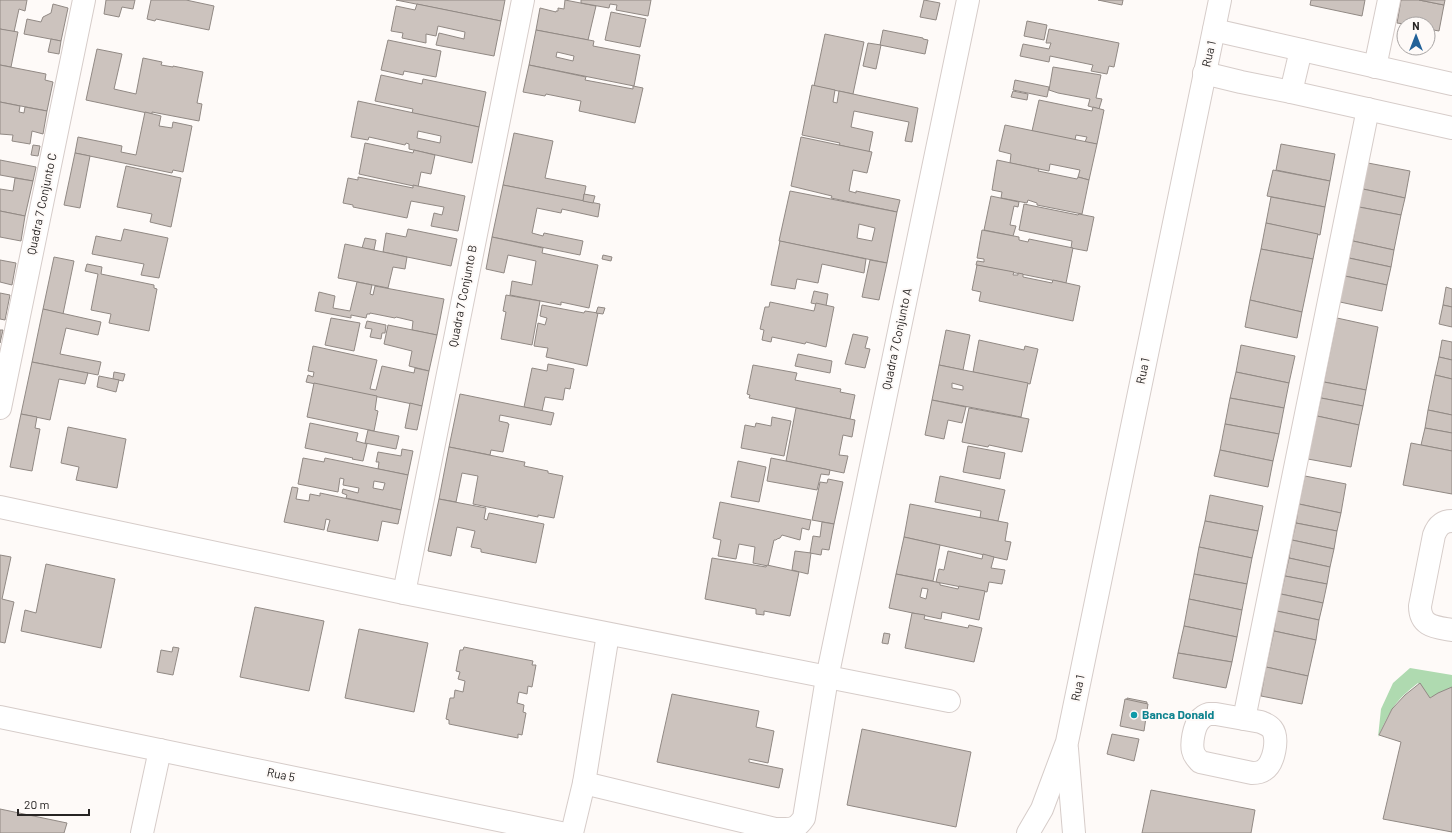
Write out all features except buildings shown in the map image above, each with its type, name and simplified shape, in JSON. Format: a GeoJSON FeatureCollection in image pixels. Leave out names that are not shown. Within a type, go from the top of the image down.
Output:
{"type":"FeatureCollection","features":[{"type":"Feature","properties":{"kind":"street","name":"Quadra 7 Conjunto C"},"geometry":{"type":"LineString","coordinates":[[0,408],[84,0]]}},
{"type":"Feature","properties":{"kind":"street","name":"Quadra 7 Conjunto B"},"geometry":{"type":"LineString","coordinates":[[404,593],[523,0]]}},
{"type":"Feature","properties":{"kind":"street","name":"Quadra 7 Conjunto A"},"geometry":{"type":"LineString","coordinates":[[584,783],[775,828],[787,829],[798,827],[804,818],[827,678],[968,0]]}},
{"type":"Feature","properties":{"kind":"street","name":"Rua 1"},"geometry":{"type":"LineString","coordinates":[[1067,742],[1220,0]]}},
{"type":"Feature","properties":{"kind":"street"},"geometry":{"type":"LineString","coordinates":[[1375,67],[1389,0]]}},
{"type":"Feature","properties":{"kind":"street"},"geometry":{"type":"LineString","coordinates":[[1214,30],[1452,84]]}},
{"type":"Feature","properties":{"kind":"street"},"geometry":{"type":"LineString","coordinates":[[1291,92],[1301,50]]}},
{"type":"Feature","properties":{"kind":"street"},"geometry":{"type":"LineString","coordinates":[[1204,72],[1240,82],[1452,128]]}},
{"type":"Feature","properties":{"kind":"street"},"geometry":{"type":"LineString","coordinates":[[1244,719],[1368,109]]}},
{"type":"Feature","properties":{"kind":"street"},"geometry":{"type":"LineString","coordinates":[[0,507],[404,593],[949,702]]}},
{"type":"Feature","properties":{"kind":"street"},"geometry":{"type":"LineString","coordinates":[[1452,521],[1441,524],[1436,529],[1420,606],[1420,613],[1428,624],[1452,630]]}},
{"type":"Feature","properties":{"kind":"street"},"geometry":{"type":"LineString","coordinates":[[572,833],[584,783],[608,634]]}},
{"type":"Feature","properties":{"kind":"street","name":"Rua 5"},"geometry":{"type":"LineString","coordinates":[[0,717],[561,833]]}},
{"type":"Feature","properties":{"kind":"street"},"geometry":{"type":"LineString","coordinates":[[1028,833],[1042,809],[1067,742]]}},
{"type":"Feature","properties":{"kind":"street"},"geometry":{"type":"LineString","coordinates":[[1067,742],[1074,833]]}},
{"type":"Feature","properties":{"kind":"street"},"geometry":{"type":"LineString","coordinates":[[142,833],[160,750]]}},
{"type":"Feature","properties":{"kind":"green space"},"geometry":{"type":"Polygon","coordinates":[[[1410,668],[1452,675],[1452,688],[1429,698],[1418,683],[1403,696],[1394,707],[1378,737],[1381,709],[1393,683],[1410,668]]]}},
{"type":"Feature","properties":{"kind":"place","name":"Banca Donald"},"geometry":{"type":"Point","coordinates":[1134,715]}}]}
